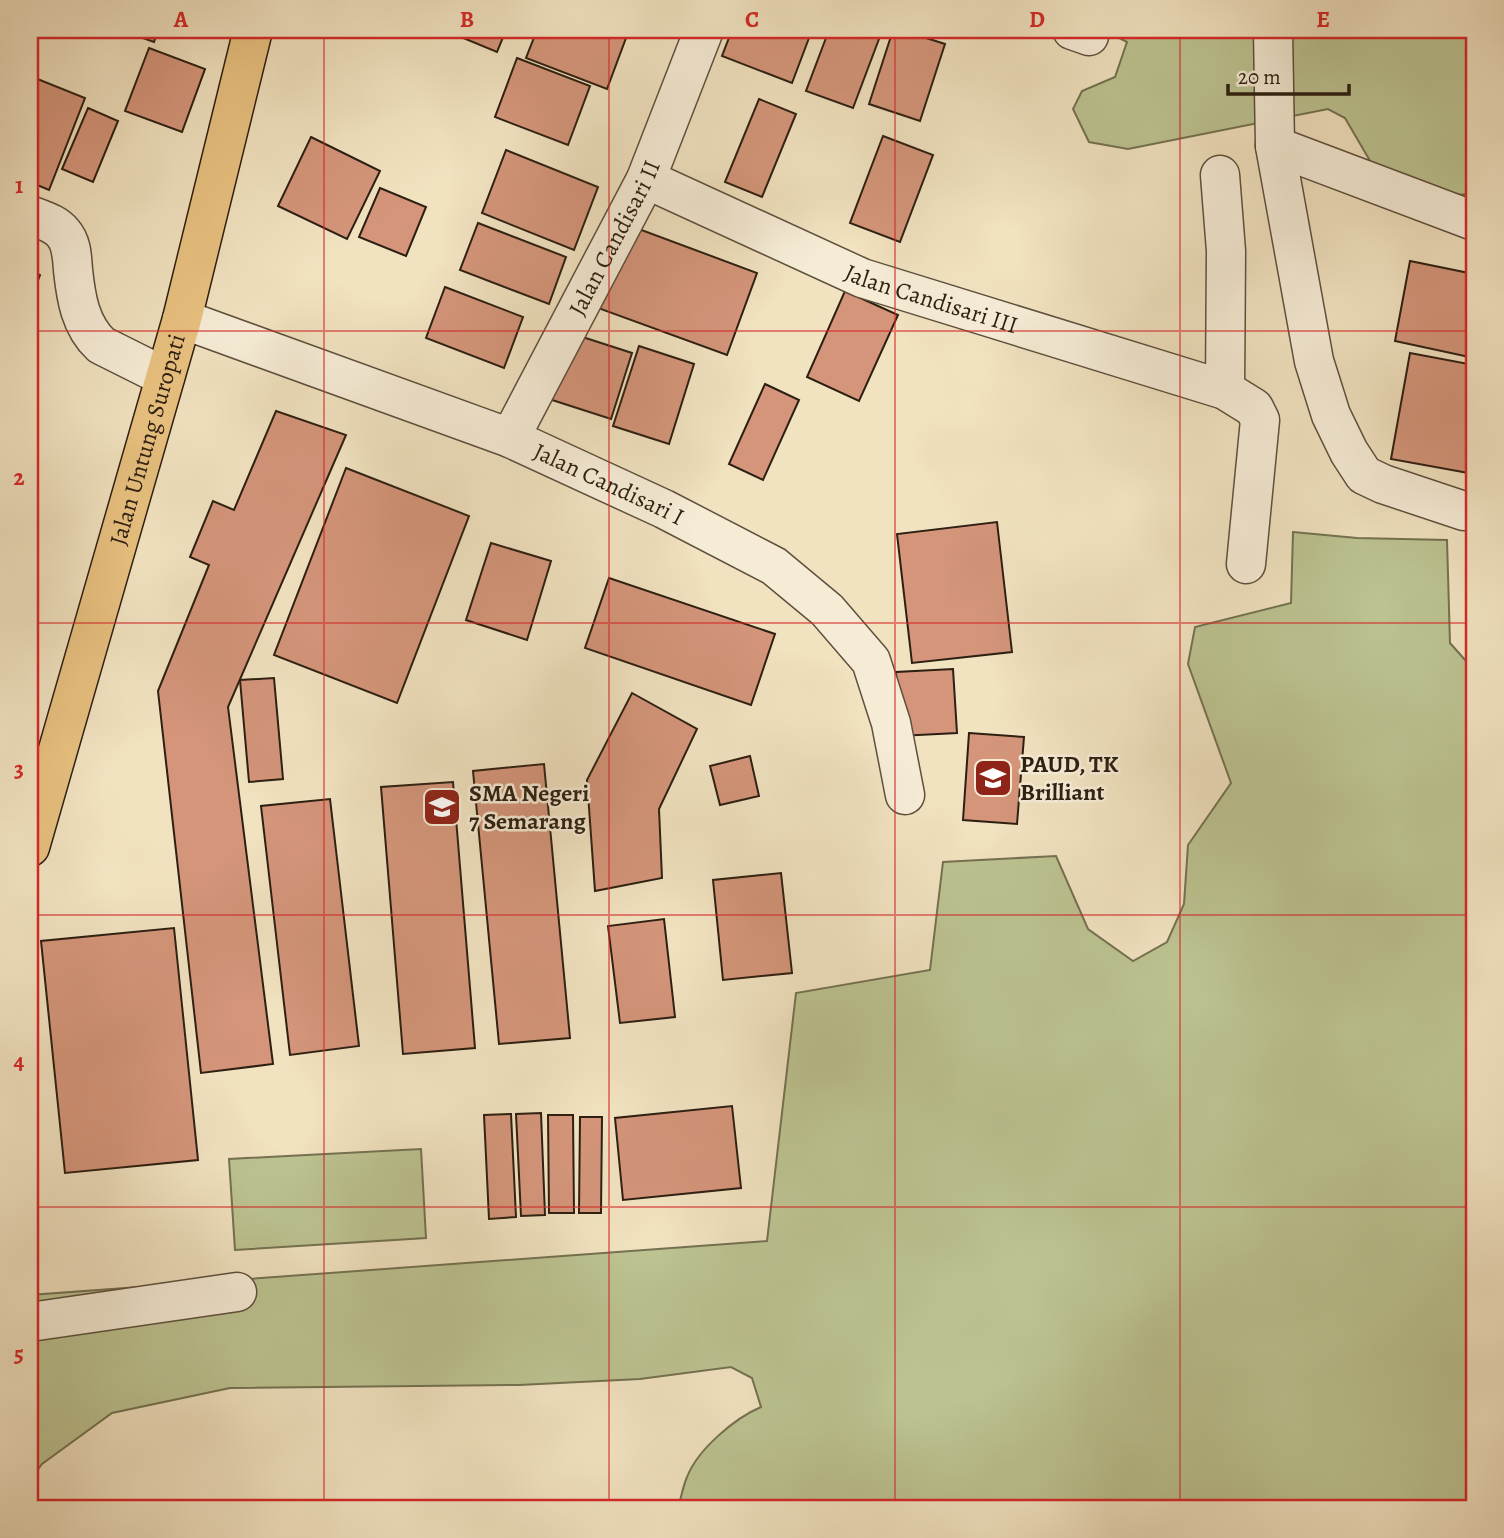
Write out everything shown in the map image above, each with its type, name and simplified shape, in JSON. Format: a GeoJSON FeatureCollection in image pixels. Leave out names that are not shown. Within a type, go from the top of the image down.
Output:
{"type":"FeatureCollection","features":[{"type":"Feature","properties":{"kind":"main road","name":"Jalan Untung Suropati"},"geometry":{"type":"LineString","coordinates":[[30,847],[181,319],[253,30]]}},
{"type":"Feature","properties":{"kind":"street","name":"Jalan Candisari II"},"geometry":{"type":"LineString","coordinates":[[510,438],[646,179],[704,30]]}},
{"type":"Feature","properties":{"kind":"street"},"geometry":{"type":"LineString","coordinates":[[1273,30],[1275,146],[1314,361],[1331,415],[1364,475],[1464,511]]}},
{"type":"Feature","properties":{"kind":"street"},"geometry":{"type":"LineString","coordinates":[[1275,146],[1474,220]]}},
{"type":"Feature","properties":{"kind":"street"},"geometry":{"type":"LineString","coordinates":[[1220,175],[1226,251],[1226,390]]}},
{"type":"Feature","properties":{"kind":"street","name":"Jalan Candisari III"},"geometry":{"type":"LineString","coordinates":[[646,179],[862,278],[1226,390],[1254,408],[1260,420],[1246,564]]}},
{"type":"Feature","properties":{"kind":"street"},"geometry":{"type":"LineString","coordinates":[[30,215],[51,223],[65,236],[71,249],[79,307],[86,328],[93,338],[101,345],[165,377]]}},
{"type":"Feature","properties":{"kind":"street","name":"Jalan Candisari I"},"geometry":{"type":"LineString","coordinates":[[181,319],[510,438],[664,509],[774,566],[827,610],[871,661],[891,723],[905,795]]}},
{"type":"Feature","properties":{"kind":"street"},"geometry":{"type":"LineString","coordinates":[[30,1322],[237,1292]]}},
{"type":"Feature","properties":{"kind":"green space"},"geometry":{"type":"Polygon","coordinates":[[[1104,30],[1474,30],[1474,194],[1450,195],[1373,166],[1345,118],[1328,109],[1128,149],[1089,142],[1073,109],[1082,91],[1115,77],[1127,42],[1104,30]]]}},
{"type":"Feature","properties":{"kind":"green space"},"geometry":{"type":"Polygon","coordinates":[[[1293,532],[1357,538],[1447,540],[1450,643],[1474,670],[1474,1508],[678,1508],[692,1466],[708,1445],[729,1427],[761,1407],[752,1378],[731,1367],[640,1379],[519,1385],[230,1388],[112,1413],[42,1464],[30,1480],[30,1295],[767,1241],[796,993],[930,970],[943,862],[1056,856],[1088,929],[1133,961],[1167,942],[1184,904],[1188,845],[1231,783],[1188,664],[1195,627],[1291,603],[1293,532]]]}},
{"type":"Feature","properties":{"kind":"green space"},"geometry":{"type":"Polygon","coordinates":[[[421,1149],[426,1238],[235,1250],[229,1159],[421,1149]]]}},
{"type":"Feature","properties":{"kind":"building"},"geometry":{"type":"Polygon","coordinates":[[[120,30],[158,30],[154,42],[120,30]]]}},
{"type":"Feature","properties":{"kind":"building"},"geometry":{"type":"Polygon","coordinates":[[[444,30],[506,30],[497,52],[444,30]]]}},
{"type":"Feature","properties":{"kind":"building"},"geometry":{"type":"Polygon","coordinates":[[[537,30],[606,30],[626,38],[607,89],[526,58],[537,30]]]}},
{"type":"Feature","properties":{"kind":"building"},"geometry":{"type":"Polygon","coordinates":[[[732,30],[812,30],[792,83],[722,56],[732,30]]]}},
{"type":"Feature","properties":{"kind":"building"},"geometry":{"type":"Polygon","coordinates":[[[829,30],[882,31],[853,108],[806,91],[829,30]]]}},
{"type":"Feature","properties":{"kind":"building"},"geometry":{"type":"Polygon","coordinates":[[[893,30],[945,44],[920,121],[869,104],[893,30]]]}},
{"type":"Feature","properties":{"kind":"building"},"geometry":{"type":"Polygon","coordinates":[[[149,48],[205,69],[182,132],[125,111],[149,48]]]}},
{"type":"Feature","properties":{"kind":"building"},"geometry":{"type":"Polygon","coordinates":[[[517,58],[590,86],[568,145],[495,117],[517,58]]]}},
{"type":"Feature","properties":{"kind":"building"},"geometry":{"type":"Polygon","coordinates":[[[30,76],[85,98],[49,190],[30,182],[30,76]]]}},
{"type":"Feature","properties":{"kind":"building"},"geometry":{"type":"Polygon","coordinates":[[[759,99],[796,114],[762,197],[725,182],[759,99]]]}},
{"type":"Feature","properties":{"kind":"building"},"geometry":{"type":"Polygon","coordinates":[[[88,108],[118,121],[93,182],[62,169],[88,108]]]}},
{"type":"Feature","properties":{"kind":"building"},"geometry":{"type":"Polygon","coordinates":[[[883,136],[933,155],[900,242],[850,223],[883,136]]]}},
{"type":"Feature","properties":{"kind":"building"},"geometry":{"type":"Polygon","coordinates":[[[311,137],[380,171],[347,239],[278,206],[311,137]]]}},
{"type":"Feature","properties":{"kind":"building"},"geometry":{"type":"Polygon","coordinates":[[[506,150],[598,187],[574,250],[482,213],[506,150]]]}},
{"type":"Feature","properties":{"kind":"building"},"geometry":{"type":"Polygon","coordinates":[[[380,188],[426,207],[406,256],[359,237],[380,188]]]}},
{"type":"Feature","properties":{"kind":"building"},"geometry":{"type":"Polygon","coordinates":[[[478,223],[566,257],[549,304],[460,270],[478,223]]]}},
{"type":"Feature","properties":{"kind":"building"},"geometry":{"type":"Polygon","coordinates":[[[628,225],[757,273],[727,355],[598,308],[628,225]]]}},
{"type":"Feature","properties":{"kind":"building"},"geometry":{"type":"Polygon","coordinates":[[[1474,247],[1474,358],[1395,341],[1410,261],[1469,273],[1474,247]]]}},
{"type":"Feature","properties":{"kind":"building"},"geometry":{"type":"Polygon","coordinates":[[[30,271],[40,275],[30,301],[30,271]]]}},
{"type":"Feature","properties":{"kind":"building"},"geometry":{"type":"Polygon","coordinates":[[[445,287],[523,317],[504,368],[426,338],[445,287]]]}},
{"type":"Feature","properties":{"kind":"building"},"geometry":{"type":"Polygon","coordinates":[[[845,291],[898,315],[859,401],[807,377],[845,291]]]}},
{"type":"Feature","properties":{"kind":"building"},"geometry":{"type":"Polygon","coordinates":[[[567,332],[632,353],[611,419],[546,398],[567,332]]]}},
{"type":"Feature","properties":{"kind":"building"},"geometry":{"type":"Polygon","coordinates":[[[639,346],[694,364],[669,444],[613,426],[639,346]]]}},
{"type":"Feature","properties":{"kind":"building"},"geometry":{"type":"Polygon","coordinates":[[[1410,353],[1474,365],[1474,474],[1391,459],[1410,353]]]}},
{"type":"Feature","properties":{"kind":"building"},"geometry":{"type":"Polygon","coordinates":[[[765,384],[799,400],[763,480],[729,464],[765,384]]]}},
{"type":"Feature","properties":{"kind":"building"},"geometry":{"type":"Polygon","coordinates":[[[276,411],[346,435],[228,707],[273,1064],[201,1073],[158,691],[209,565],[190,557],[213,501],[234,510],[276,411]]]}},
{"type":"Feature","properties":{"kind":"building"},"geometry":{"type":"Polygon","coordinates":[[[346,468],[469,516],[397,703],[274,655],[346,468]]]}},
{"type":"Feature","properties":{"kind":"building"},"geometry":{"type":"Polygon","coordinates":[[[997,522],[1012,652],[912,663],[897,534],[997,522]]]}},
{"type":"Feature","properties":{"kind":"building"},"geometry":{"type":"Polygon","coordinates":[[[491,543],[551,561],[527,640],[466,620],[491,543]]]}},
{"type":"Feature","properties":{"kind":"building"},"geometry":{"type":"Polygon","coordinates":[[[609,578],[775,634],[751,705],[585,648],[609,578]]]}},
{"type":"Feature","properties":{"kind":"building"},"geometry":{"type":"Polygon","coordinates":[[[953,669],[957,733],[899,736],[896,672],[953,669]]]}},
{"type":"Feature","properties":{"kind":"building"},"geometry":{"type":"Polygon","coordinates":[[[274,678],[283,779],[249,782],[240,680],[274,678]]]}},
{"type":"Feature","properties":{"kind":"building"},"geometry":{"type":"Polygon","coordinates":[[[632,693],[697,729],[659,809],[662,878],[595,891],[587,780],[632,693]]]}},
{"type":"Feature","properties":{"kind":"building","name":"PAUD, TK Brilliant"},"geometry":{"type":"Polygon","coordinates":[[[969,733],[1024,737],[1017,824],[963,820],[969,733]]]}},
{"type":"Feature","properties":{"kind":"building"},"geometry":{"type":"Polygon","coordinates":[[[750,756],[759,796],[720,805],[710,766],[750,756]]]}},
{"type":"Feature","properties":{"kind":"building"},"geometry":{"type":"Polygon","coordinates":[[[544,764],[570,1038],[499,1044],[473,771],[544,764]]]}},
{"type":"Feature","properties":{"kind":"building"},"geometry":{"type":"Polygon","coordinates":[[[453,782],[475,1048],[403,1054],[381,787],[453,782]]]}},
{"type":"Feature","properties":{"kind":"building"},"geometry":{"type":"Polygon","coordinates":[[[330,799],[359,1046],[290,1055],[261,806],[330,799]]]}},
{"type":"Feature","properties":{"kind":"building"},"geometry":{"type":"Polygon","coordinates":[[[781,873],[792,973],[723,980],[713,880],[781,873]]]}},
{"type":"Feature","properties":{"kind":"building"},"geometry":{"type":"Polygon","coordinates":[[[664,919],[675,1017],[620,1023],[608,926],[664,919]]]}},
{"type":"Feature","properties":{"kind":"building"},"geometry":{"type":"Polygon","coordinates":[[[174,928],[198,1160],[65,1173],[41,941],[174,928]]]}},
{"type":"Feature","properties":{"kind":"building"},"geometry":{"type":"Polygon","coordinates":[[[732,1106],[741,1188],[623,1200],[615,1118],[732,1106]]]}},
{"type":"Feature","properties":{"kind":"building"},"geometry":{"type":"Polygon","coordinates":[[[541,1113],[545,1215],[521,1216],[516,1114],[541,1113]]]}},
{"type":"Feature","properties":{"kind":"building"},"geometry":{"type":"Polygon","coordinates":[[[511,1114],[516,1217],[489,1219],[484,1115],[511,1114]]]}},
{"type":"Feature","properties":{"kind":"building"},"geometry":{"type":"Polygon","coordinates":[[[548,1115],[573,1115],[574,1213],[549,1213],[548,1115]]]}},
{"type":"Feature","properties":{"kind":"building"},"geometry":{"type":"Polygon","coordinates":[[[580,1117],[602,1117],[601,1213],[579,1213],[580,1117]]]}},
{"type":"Feature","properties":{"kind":"waterway"},"geometry":{"type":"LineString","coordinates":[[1469,1508],[1474,1502]]}},
{"type":"Feature","properties":{"kind":"place","name":"PAUD, TK Brilliant"},"geometry":{"type":"Point","coordinates":[993,778]}},
{"type":"Feature","properties":{"kind":"place","name":"SMA Negeri 7 Semarang"},"geometry":{"type":"Point","coordinates":[442,807]}}]}
